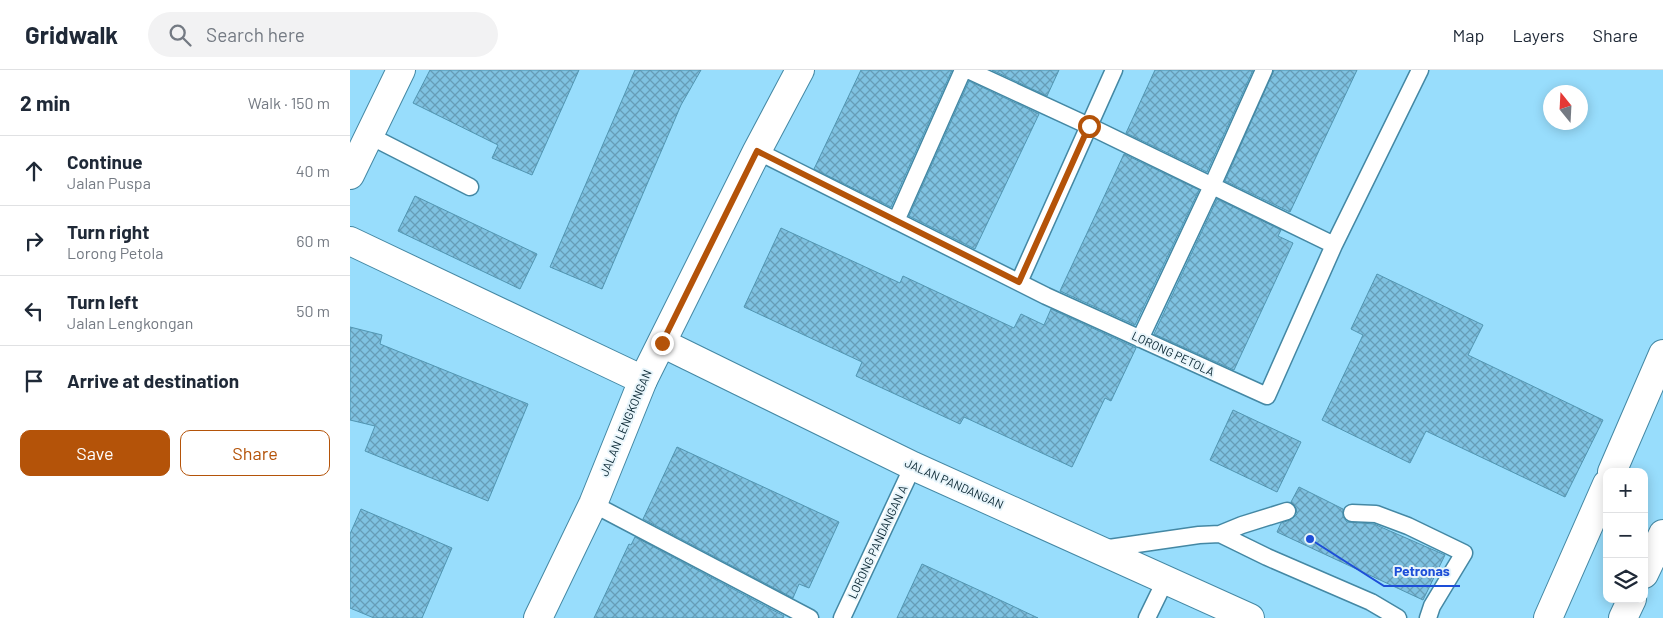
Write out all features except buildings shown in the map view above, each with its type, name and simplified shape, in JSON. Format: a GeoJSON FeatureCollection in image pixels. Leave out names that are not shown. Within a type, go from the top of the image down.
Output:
{"type":"FeatureCollection","features":[{"type":"Feature","properties":{"kind":"street"},"geometry":{"type":"LineString","coordinates":[[350,175],[401,70]]}},
{"type":"Feature","properties":{"kind":"street","name":"JALAN LENGKONGAN"},"geometry":{"type":"LineString","coordinates":[[538,618],[593,504],[643,380],[757,151],[800,70]]}},
{"type":"Feature","properties":{"kind":"street"},"geometry":{"type":"LineString","coordinates":[[350,241],[643,380]]}},
{"type":"Feature","properties":{"kind":"street","name":"JALAN PANDANGAN"},"geometry":{"type":"LineString","coordinates":[[662,343],[913,466],[1250,618]]}},
{"type":"Feature","properties":{"kind":"street"},"geometry":{"type":"LineString","coordinates":[[1614,468],[1663,354]]}},
{"type":"Feature","properties":{"kind":"street"},"geometry":{"type":"LineString","coordinates":[[1548,618],[1603,493]]}},
{"type":"Feature","properties":{"kind":"street"},"geometry":{"type":"LineString","coordinates":[[1648,566],[1663,534]]}},
{"type":"Feature","properties":{"kind":"street"},"geometry":{"type":"LineString","coordinates":[[1624,618],[1630,603]]}},
{"type":"Feature","properties":{"kind":"lane"},"geometry":{"type":"LineString","coordinates":[[896,221],[964,70]]}},
{"type":"Feature","properties":{"kind":"lane"},"geometry":{"type":"LineString","coordinates":[[968,70],[1089,126],[1334,246]]}},
{"type":"Feature","properties":{"kind":"lane"},"geometry":{"type":"LineString","coordinates":[[1019,282],[1114,70]]}},
{"type":"Feature","properties":{"kind":"lane"},"geometry":{"type":"LineString","coordinates":[[1140,339],[1264,70]]}},
{"type":"Feature","properties":{"kind":"lane","name":"LORONG PETOLA"},"geometry":{"type":"LineString","coordinates":[[757,151],[1019,282],[1267,396],[1334,246],[1420,70]]}},
{"type":"Feature","properties":{"kind":"lane"},"geometry":{"type":"LineString","coordinates":[[370,136],[470,187]]}},
{"type":"Feature","properties":{"kind":"lane","name":"LORONG PANDANGAN A"},"geometry":{"type":"LineString","coordinates":[[842,618],[913,466]]}},
{"type":"Feature","properties":{"kind":"lane"},"geometry":{"type":"LineString","coordinates":[[593,504],[810,618]]}},
{"type":"Feature","properties":{"kind":"lane"},"geometry":{"type":"LineString","coordinates":[[1100,549],[1199,535],[1220,534],[1287,511]]}},
{"type":"Feature","properties":{"kind":"lane"},"geometry":{"type":"LineString","coordinates":[[1352,513],[1376,514],[1408,526],[1464,553],[1432,606],[1428,618]]}},
{"type":"Feature","properties":{"kind":"lane"},"geometry":{"type":"LineString","coordinates":[[1220,534],[1267,558],[1371,602],[1398,618]]}},
{"type":"Feature","properties":{"kind":"lane"},"geometry":{"type":"LineString","coordinates":[[1147,618],[1165,581]]}},
{"type":"Feature","properties":{"kind":"place","name":"Petronas"},"geometry":{"type":"Point","coordinates":[1310,539]}},
{"type":"Feature","properties":{"kind":"route"},"geometry":{"type":"LineString","coordinates":[[662,343],[757,151],[1019,282],[1089,126]]}}]}
